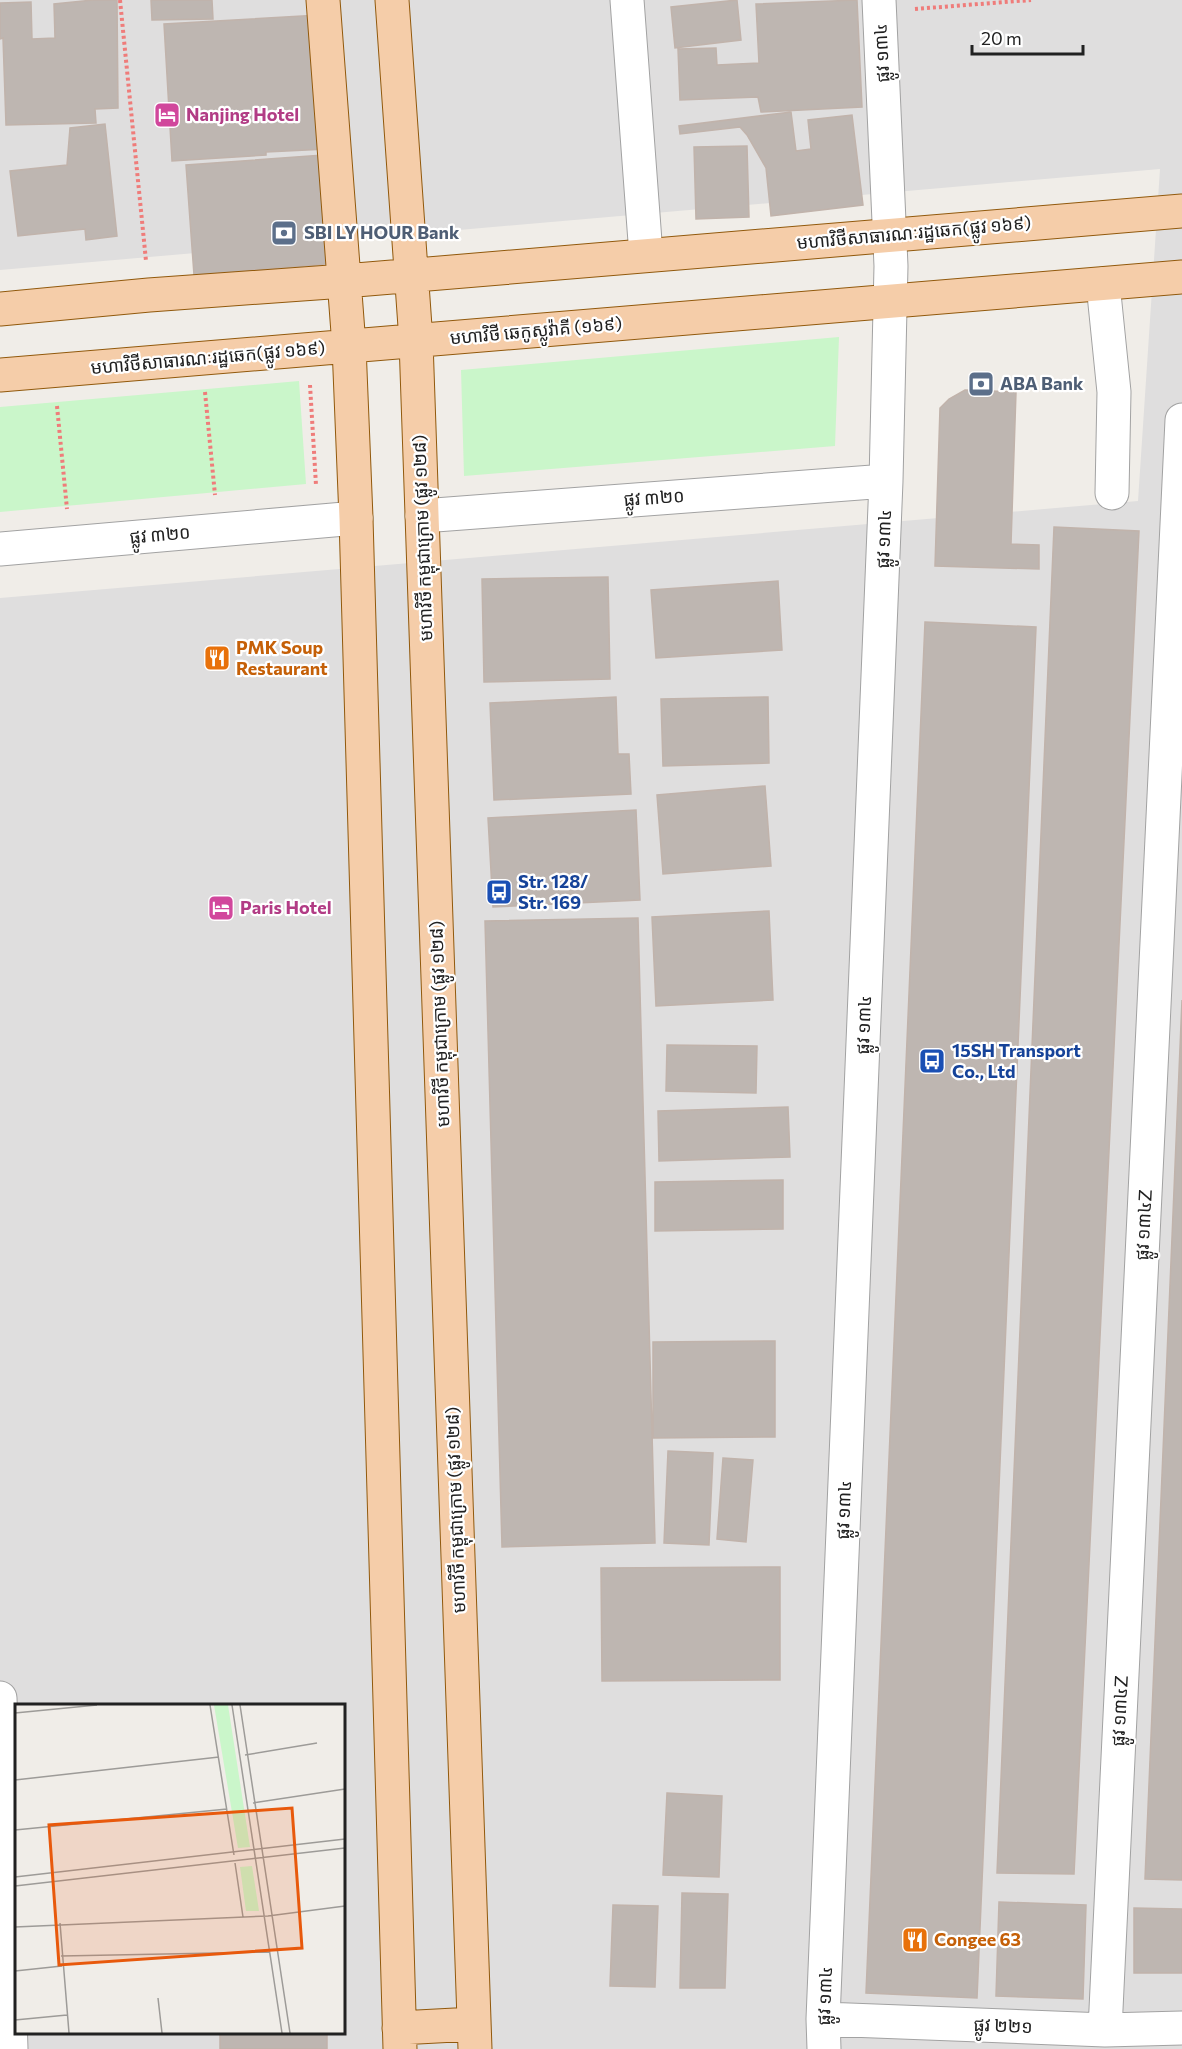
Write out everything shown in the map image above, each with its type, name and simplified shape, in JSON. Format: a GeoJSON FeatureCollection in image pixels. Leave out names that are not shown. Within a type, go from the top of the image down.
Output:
{"type":"FeatureCollection","features":[{"type":"Feature","properties":{"kind":"main road"},"geometry":{"type":"LineString","coordinates":[[323,0],[349,346],[356,518],[399,2039],[474,2036]]}},
{"type":"Feature","properties":{"kind":"main road","name":"មហាវិថី កម្ពុជាក្រោម (ផ្លូវ ១២៨)"},"geometry":{"type":"LineString","coordinates":[[392,0],[416,340],[474,2036]]}},
{"type":"Feature","properties":{"kind":"main road","name":"មហាវិថីសាធារណៈរដ្ឋឆេក(ផ្លូវ ១៦៩)"},"geometry":{"type":"LineString","coordinates":[[646,255],[1182,211]]}},
{"type":"Feature","properties":{"kind":"main road"},"geometry":{"type":"LineString","coordinates":[[0,309],[149,294],[344,281],[646,255]]}},
{"type":"Feature","properties":{"kind":"main road"},"geometry":{"type":"LineString","coordinates":[[890,301],[1182,277]]}},
{"type":"Feature","properties":{"kind":"main road","name":"មហាវិថី ឆេកូស្លូវ៉ាគី (១៦៩)"},"geometry":{"type":"LineString","coordinates":[[416,340],[890,301]]}},
{"type":"Feature","properties":{"kind":"main road","name":"មហាវិថីសាធារណៈរដ្ឋឆេក(ផ្លូវ ១៦៩)"},"geometry":{"type":"LineString","coordinates":[[0,375],[416,340]]}},
{"type":"Feature","properties":{"kind":"street"},"geometry":{"type":"LineString","coordinates":[[627,0],[646,255]]}},
{"type":"Feature","properties":{"kind":"street","name":"ផ្លូវ ១៣៤"},"geometry":{"type":"LineString","coordinates":[[824,2034],[886,481],[890,236],[879,6]]}},
{"type":"Feature","properties":{"kind":"street"},"geometry":{"type":"LineString","coordinates":[[1103,284],[1114,392],[1112,493]]}},
{"type":"Feature","properties":{"kind":"street","name":"ផ្លូវ ១៣៤Z"},"geometry":{"type":"LineString","coordinates":[[1105,2030],[1182,420]]}},
{"type":"Feature","properties":{"kind":"street","name":"ផ្លូវ ៣២០"},"geometry":{"type":"LineString","coordinates":[[422,516],[886,481]]}},
{"type":"Feature","properties":{"kind":"street","name":"ផ្លូវ ៣២០"},"geometry":{"type":"LineString","coordinates":[[0,549],[356,518]]}},
{"type":"Feature","properties":{"kind":"street"},"geometry":{"type":"LineString","coordinates":[[0,1698],[10,2049]]}},
{"type":"Feature","properties":{"kind":"street","name":"ផ្លូវ ២២១"},"geometry":{"type":"LineString","coordinates":[[824,2034],[1182,2028]]}},
{"type":"Feature","properties":{"kind":"path"},"geometry":{"type":"LineString","coordinates":[[120,0],[149,294]]}},
{"type":"Feature","properties":{"kind":"path"},"geometry":{"type":"LineString","coordinates":[[879,6],[1031,0]]}},
{"type":"Feature","properties":{"kind":"path"},"geometry":{"type":"LineString","coordinates":[[310,374],[316,493]]}},
{"type":"Feature","properties":{"kind":"path"},"geometry":{"type":"LineString","coordinates":[[204,382],[216,502]]}},
{"type":"Feature","properties":{"kind":"path"},"geometry":{"type":"LineString","coordinates":[[56,395],[68,516]]}},
{"type":"Feature","properties":{"kind":"shaded area"},"geometry":{"type":"Polygon","coordinates":[[[0,0],[1182,0],[1182,2049],[0,2049],[0,598],[1138,501],[1160,169],[0,270],[0,0]]]}},
{"type":"Feature","properties":{"kind":"green space"},"geometry":{"type":"Polygon","coordinates":[[[839,337],[835,446],[464,476],[461,370],[839,337]]]}},
{"type":"Feature","properties":{"kind":"green space"},"geometry":{"type":"Polygon","coordinates":[[[299,381],[306,484],[0,512],[0,407],[299,381]]]}},
{"type":"Feature","properties":{"kind":"building"},"geometry":{"type":"Polygon","coordinates":[[[117,0],[118,108],[95,109],[96,123],[6,125],[0,3],[31,2],[32,39],[55,38],[54,4],[117,0]]]}},
{"type":"Feature","properties":{"kind":"building"},"geometry":{"type":"Polygon","coordinates":[[[151,0],[212,0],[213,19],[152,20],[151,0]]]}},
{"type":"Feature","properties":{"kind":"building"},"geometry":{"type":"Polygon","coordinates":[[[737,0],[741,40],[675,48],[671,7],[737,0]]]}},
{"type":"Feature","properties":{"kind":"building"},"geometry":{"type":"Polygon","coordinates":[[[857,0],[862,107],[761,112],[758,97],[680,100],[678,49],[716,48],[717,65],[759,63],[756,4],[857,0]]]}},
{"type":"Feature","properties":{"kind":"building"},"geometry":{"type":"Polygon","coordinates":[[[319,15],[327,149],[172,161],[164,24],[319,15]]]}},
{"type":"Feature","properties":{"kind":"building"},"geometry":{"type":"Polygon","coordinates":[[[791,112],[796,151],[811,149],[808,120],[852,115],[863,205],[771,216],[766,168],[740,127],[680,134],[679,126],[791,112]]]}},
{"type":"Feature","properties":{"kind":"building"},"geometry":{"type":"Polygon","coordinates":[[[105,124],[117,236],[86,240],[85,229],[18,236],[10,171],[67,165],[70,128],[105,124]]]}},
{"type":"Feature","properties":{"kind":"building"},"geometry":{"type":"Polygon","coordinates":[[[747,146],[749,217],[696,219],[694,147],[747,146]]]}},
{"type":"Feature","properties":{"kind":"building"},"geometry":{"type":"Polygon","coordinates":[[[323,155],[329,264],[194,275],[186,165],[323,155]]]}},
{"type":"Feature","properties":{"kind":"building"},"geometry":{"type":"Polygon","coordinates":[[[965,390],[1016,392],[1011,544],[1039,545],[1039,569],[935,566],[940,408],[949,399],[965,390]]]}},
{"type":"Feature","properties":{"kind":"building"},"geometry":{"type":"Polygon","coordinates":[[[1054,527],[1139,531],[1074,1874],[997,1873],[1054,527]]]}},
{"type":"Feature","properties":{"kind":"building"},"geometry":{"type":"Polygon","coordinates":[[[608,577],[610,679],[484,682],[482,579],[608,577]]]}},
{"type":"Feature","properties":{"kind":"building"},"geometry":{"type":"Polygon","coordinates":[[[778,581],[782,650],[656,658],[651,590],[778,581]]]}},
{"type":"Feature","properties":{"kind":"building"},"geometry":{"type":"Polygon","coordinates":[[[925,622],[1036,627],[977,1998],[866,1993],[925,622]]]}},
{"type":"Feature","properties":{"kind":"building"},"geometry":{"type":"Polygon","coordinates":[[[616,697],[618,754],[629,754],[631,794],[494,800],[490,703],[616,697]]]}},
{"type":"Feature","properties":{"kind":"building"},"geometry":{"type":"Polygon","coordinates":[[[768,697],[769,763],[663,766],[661,699],[768,697]]]}},
{"type":"Feature","properties":{"kind":"building"},"geometry":{"type":"Polygon","coordinates":[[[765,786],[771,866],[663,874],[657,795],[765,786]]]}},
{"type":"Feature","properties":{"kind":"building"},"geometry":{"type":"Polygon","coordinates":[[[636,810],[640,900],[493,907],[488,818],[636,810]]]}},
{"type":"Feature","properties":{"kind":"building"},"geometry":{"type":"Polygon","coordinates":[[[769,911],[773,1000],[656,1006],[652,917],[769,911]]]}},
{"type":"Feature","properties":{"kind":"building"},"geometry":{"type":"Polygon","coordinates":[[[638,918],[655,1543],[502,1547],[485,921],[638,918]]]}},
{"type":"Feature","properties":{"kind":"building"},"geometry":{"type":"Polygon","coordinates":[[[1182,1000],[1182,1880],[1145,1879],[1182,1000]]]}},
{"type":"Feature","properties":{"kind":"building"},"geometry":{"type":"Polygon","coordinates":[[[667,1045],[757,1046],[756,1093],[666,1091],[667,1045]]]}},
{"type":"Feature","properties":{"kind":"building"},"geometry":{"type":"Polygon","coordinates":[[[788,1107],[790,1157],[659,1161],[658,1111],[788,1107]]]}},
{"type":"Feature","properties":{"kind":"building"},"geometry":{"type":"Polygon","coordinates":[[[783,1180],[783,1229],[655,1231],[655,1182],[783,1180]]]}},
{"type":"Feature","properties":{"kind":"building"},"geometry":{"type":"Polygon","coordinates":[[[775,1341],[775,1437],[653,1438],[653,1342],[775,1341]]]}},
{"type":"Feature","properties":{"kind":"building"},"geometry":{"type":"Polygon","coordinates":[[[668,1451],[713,1453],[709,1545],[664,1543],[668,1451]]]}},
{"type":"Feature","properties":{"kind":"building"},"geometry":{"type":"Polygon","coordinates":[[[723,1458],[753,1460],[746,1542],[717,1539],[723,1458]]]}},
{"type":"Feature","properties":{"kind":"building"},"geometry":{"type":"Polygon","coordinates":[[[780,1567],[780,1680],[602,1681],[601,1568],[780,1567]]]}},
{"type":"Feature","properties":{"kind":"building"},"geometry":{"type":"Polygon","coordinates":[[[667,1793],[722,1796],[719,1877],[663,1875],[667,1793]]]}},
{"type":"Feature","properties":{"kind":"building"},"geometry":{"type":"Polygon","coordinates":[[[682,1893],[728,1894],[725,1988],[680,1988],[682,1893]]]}},
{"type":"Feature","properties":{"kind":"building"},"geometry":{"type":"Polygon","coordinates":[[[999,1902],[1086,1905],[1083,1999],[996,1996],[999,1902]]]}},
{"type":"Feature","properties":{"kind":"building"},"geometry":{"type":"Polygon","coordinates":[[[613,1905],[658,1906],[655,1987],[610,1986],[613,1905]]]}},
{"type":"Feature","properties":{"kind":"building"},"geometry":{"type":"Polygon","coordinates":[[[1134,1908],[1182,1909],[1182,1973],[1134,1973],[1134,1908]]]}},
{"type":"Feature","properties":{"kind":"building"},"geometry":{"type":"Polygon","coordinates":[[[220,2034],[327,2034],[327,2049],[220,2049],[220,2034]]]}},
{"type":"Feature","properties":{"kind":"place","name":"Nanjing Hotel"},"geometry":{"type":"Point","coordinates":[167,115]}},
{"type":"Feature","properties":{"kind":"place","name":"SBI LY HOUR Bank"},"geometry":{"type":"Point","coordinates":[284,233]}},
{"type":"Feature","properties":{"kind":"place","name":"ABA Bank"},"geometry":{"type":"Point","coordinates":[981,384]}},
{"type":"Feature","properties":{"kind":"place","name":"PMK Soup Restaurant"},"geometry":{"type":"Point","coordinates":[217,658]}},
{"type":"Feature","properties":{"kind":"place","name":"Str. 128/ Str. 169"},"geometry":{"type":"Point","coordinates":[499,892]}},
{"type":"Feature","properties":{"kind":"place","name":"Paris Hotel"},"geometry":{"type":"Point","coordinates":[221,908]}},
{"type":"Feature","properties":{"kind":"place","name":"15SH Transport Co., Ltd"},"geometry":{"type":"Point","coordinates":[932,1061]}},
{"type":"Feature","properties":{"kind":"place","name":"Congee 63"},"geometry":{"type":"Point","coordinates":[915,1940]}}]}
